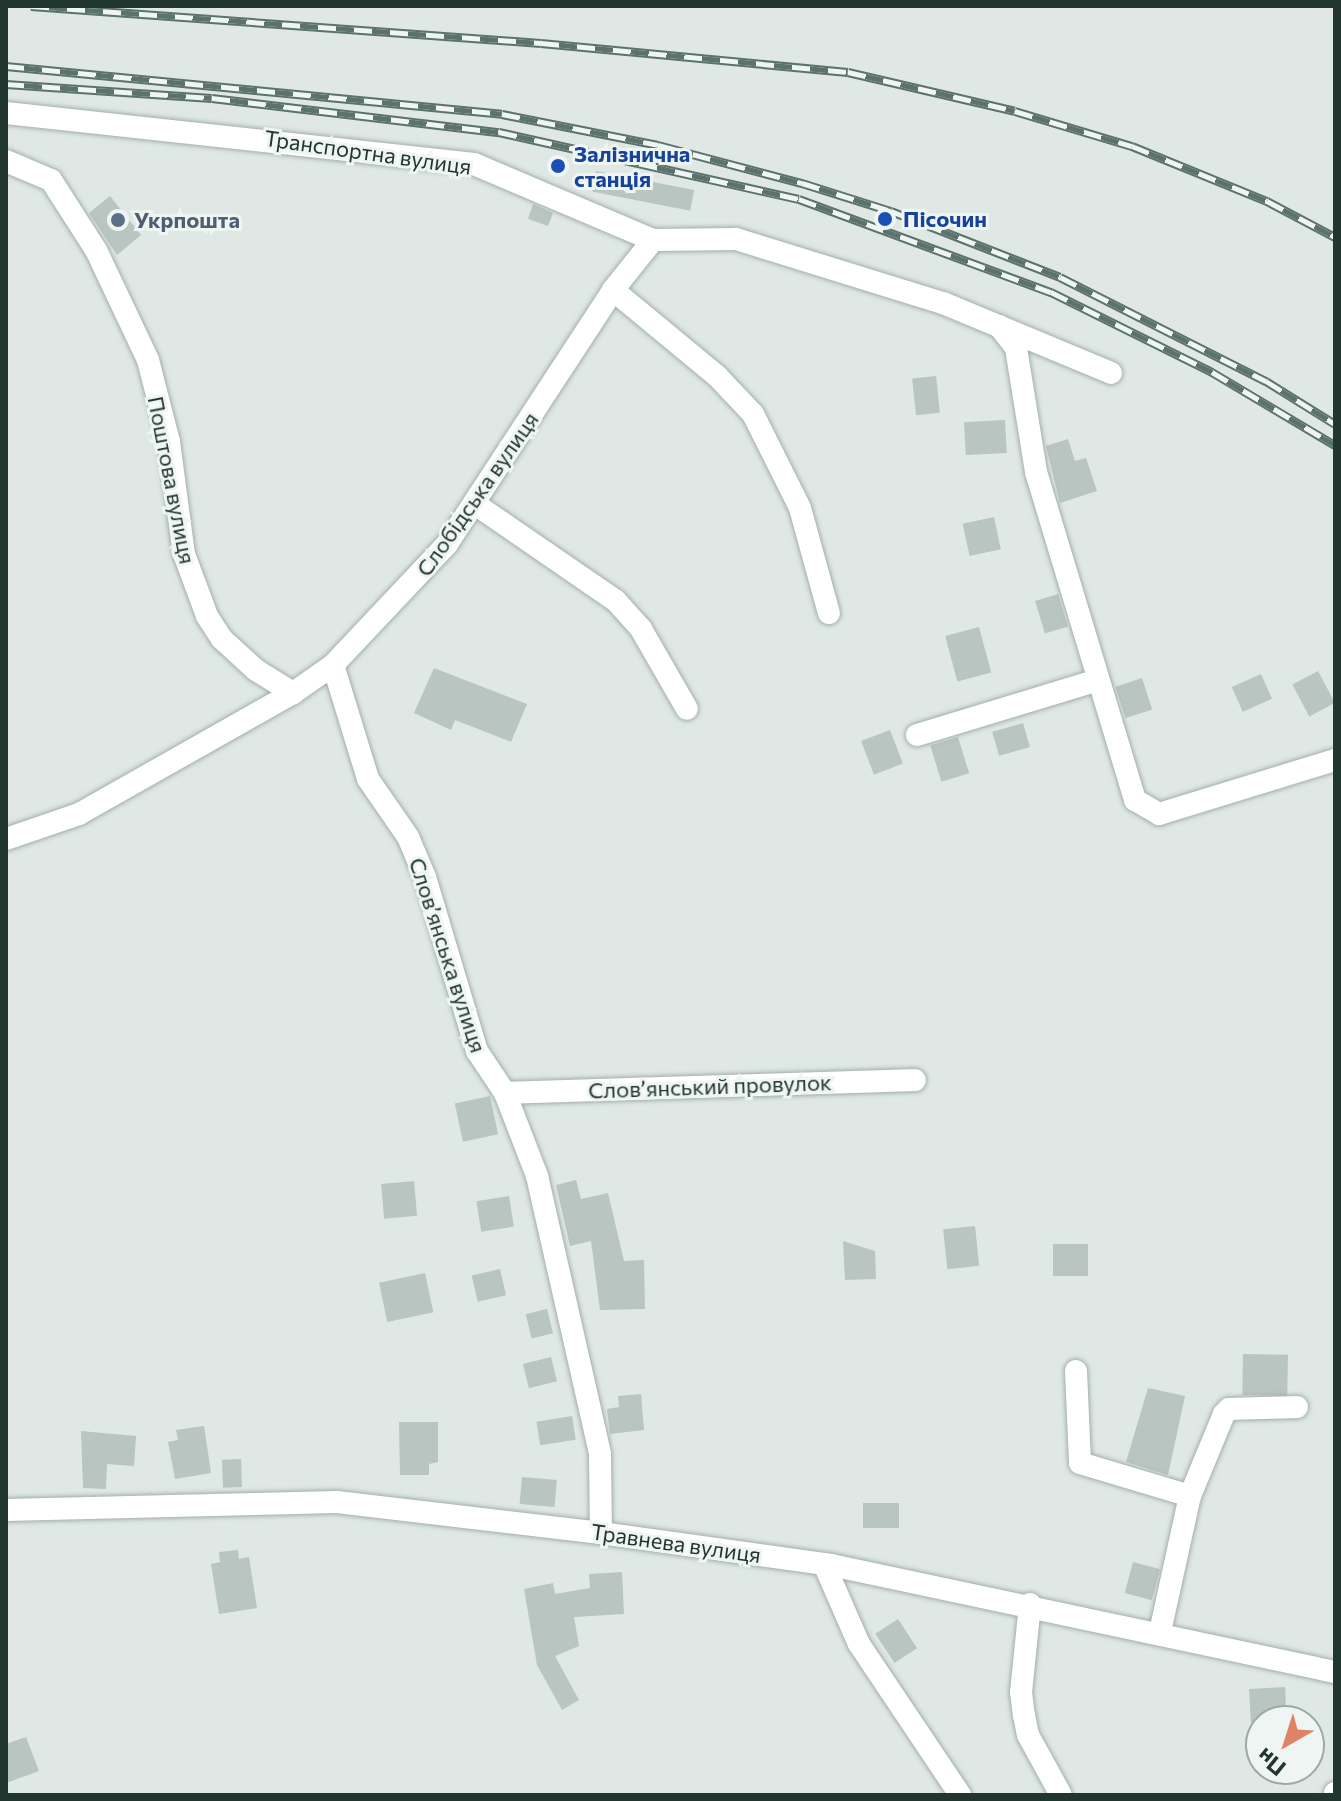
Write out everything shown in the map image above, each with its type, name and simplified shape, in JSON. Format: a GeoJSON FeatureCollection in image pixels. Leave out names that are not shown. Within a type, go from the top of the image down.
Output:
{"type":"FeatureCollection","features":[{"type":"Feature","properties":{"kind":"street","name":"Транспортна вулиця"},"geometry":{"type":"LineString","coordinates":[[6,113],[474,164],[653,240],[736,239],[991,321],[1111,373]]}},
{"type":"Feature","properties":{"kind":"street","name":"Поштова вулиця"},"geometry":{"type":"LineString","coordinates":[[16,163],[51,180],[88,238],[148,360],[169,442],[184,554],[207,616],[222,639],[256,670],[293,693]]}},
{"type":"Feature","properties":{"kind":"street","name":"Слобідська вулиця"},"geometry":{"type":"LineString","coordinates":[[6,839],[79,814],[293,693],[333,665],[418,579],[475,504],[613,290],[653,240]]}},
{"type":"Feature","properties":{"kind":"street"},"geometry":{"type":"LineString","coordinates":[[613,290],[717,376],[753,414],[800,508],[829,613]]}},
{"type":"Feature","properties":{"kind":"street"},"geometry":{"type":"LineString","coordinates":[[991,321],[1010,335],[1016,348],[1036,472],[1135,800],[1152,813],[1250,790],[1335,760]]}},
{"type":"Feature","properties":{"kind":"street"},"geometry":{"type":"LineString","coordinates":[[475,504],[616,601],[641,629],[687,709]]}},
{"type":"Feature","properties":{"kind":"street","name":"Слов’янська вулиця"},"geometry":{"type":"LineString","coordinates":[[333,665],[368,779],[408,837],[425,877],[477,1051],[505,1093],[537,1176],[571,1313],[600,1454],[601,1533]]}},
{"type":"Feature","properties":{"kind":"street"},"geometry":{"type":"LineString","coordinates":[[917,735],[1098,680]]}},
{"type":"Feature","properties":{"kind":"street","name":"Слов’янський провулок"},"geometry":{"type":"LineString","coordinates":[[505,1093],[915,1080]]}},
{"type":"Feature","properties":{"kind":"street"},"geometry":{"type":"LineString","coordinates":[[1076,1371],[1080,1463],[1190,1496]]}},
{"type":"Feature","properties":{"kind":"street"},"geometry":{"type":"LineString","coordinates":[[1160,1632],[1190,1496],[1229,1409],[1297,1407]]}},
{"type":"Feature","properties":{"kind":"street","name":"Травнева вулиця"},"geometry":{"type":"LineString","coordinates":[[6,1510],[337,1502],[601,1533],[824,1564],[1030,1604],[1335,1672]]}},
{"type":"Feature","properties":{"kind":"street"},"geometry":{"type":"LineString","coordinates":[[824,1564],[859,1644],[960,1795]]}},
{"type":"Feature","properties":{"kind":"street"},"geometry":{"type":"LineString","coordinates":[[1030,1604],[1024,1715],[1028,1735],[1061,1795]]}},
{"type":"Feature","properties":{"kind":"building"},"geometry":{"type":"Polygon","coordinates":[[[596,171],[694,190],[690,211],[592,192],[596,171]]]}},
{"type":"Feature","properties":{"kind":"building"},"geometry":{"type":"Polygon","coordinates":[[[110,196],[141,235],[117,255],[89,213],[110,196]]]}},
{"type":"Feature","properties":{"kind":"building"},"geometry":{"type":"Polygon","coordinates":[[[533,204],[553,213],[548,226],[528,219],[533,204]]]}},
{"type":"Feature","properties":{"kind":"building"},"geometry":{"type":"Polygon","coordinates":[[[936,376],[940,413],[916,415],[912,379],[936,376]]]}},
{"type":"Feature","properties":{"kind":"building"},"geometry":{"type":"Polygon","coordinates":[[[1005,420],[1007,453],[966,455],[964,422],[1005,420]]]}},
{"type":"Feature","properties":{"kind":"building"},"geometry":{"type":"Polygon","coordinates":[[[1068,439],[1075,461],[1086,458],[1097,491],[1060,503],[1046,446],[1068,439]]]}},
{"type":"Feature","properties":{"kind":"building"},"geometry":{"type":"Polygon","coordinates":[[[994,517],[1001,549],[970,556],[963,524],[994,517]]]}},
{"type":"Feature","properties":{"kind":"building"},"geometry":{"type":"Polygon","coordinates":[[[1058,594],[1068,627],[1045,634],[1035,601],[1058,594]]]}},
{"type":"Feature","properties":{"kind":"building"},"geometry":{"type":"Polygon","coordinates":[[[979,627],[991,672],[957,681],[945,636],[979,627]]]}},
{"type":"Feature","properties":{"kind":"building"},"geometry":{"type":"Polygon","coordinates":[[[434,668],[527,704],[511,742],[455,720],[451,730],[414,713],[434,668]]]}},
{"type":"Feature","properties":{"kind":"building"},"geometry":{"type":"Polygon","coordinates":[[[1318,671],[1335,703],[1309,716],[1292,685],[1318,671]]]}},
{"type":"Feature","properties":{"kind":"building"},"geometry":{"type":"Polygon","coordinates":[[[1261,674],[1272,699],[1243,712],[1232,687],[1261,674]]]}},
{"type":"Feature","properties":{"kind":"building"},"geometry":{"type":"Polygon","coordinates":[[[1142,678],[1152,709],[1126,718],[1115,687],[1142,678]]]}},
{"type":"Feature","properties":{"kind":"building"},"geometry":{"type":"Polygon","coordinates":[[[1023,723],[1030,747],[999,756],[992,732],[1023,723]]]}},
{"type":"Feature","properties":{"kind":"building"},"geometry":{"type":"Polygon","coordinates":[[[890,730],[903,764],[874,775],[861,741],[890,730]]]}},
{"type":"Feature","properties":{"kind":"building"},"geometry":{"type":"Polygon","coordinates":[[[958,737],[969,773],[941,782],[930,745],[958,737]]]}},
{"type":"Feature","properties":{"kind":"building"},"geometry":{"type":"Polygon","coordinates":[[[490,1096],[498,1134],[463,1142],[455,1103],[490,1096]]]}},
{"type":"Feature","properties":{"kind":"building"},"geometry":{"type":"Polygon","coordinates":[[[576,1180],[581,1199],[608,1193],[624,1261],[644,1260],[645,1309],[600,1310],[591,1241],[570,1246],[556,1185],[576,1180]]]}},
{"type":"Feature","properties":{"kind":"building"},"geometry":{"type":"Polygon","coordinates":[[[414,1181],[417,1216],[384,1219],[381,1184],[414,1181]]]}},
{"type":"Feature","properties":{"kind":"building"},"geometry":{"type":"Polygon","coordinates":[[[509,1196],[514,1227],[481,1232],[476,1201],[509,1196]]]}},
{"type":"Feature","properties":{"kind":"building"},"geometry":{"type":"Polygon","coordinates":[[[975,1226],[979,1266],[947,1269],[943,1229],[975,1226]]]}},
{"type":"Feature","properties":{"kind":"building"},"geometry":{"type":"Polygon","coordinates":[[[843,1241],[875,1251],[876,1279],[845,1280],[843,1241]]]}},
{"type":"Feature","properties":{"kind":"building"},"geometry":{"type":"Polygon","coordinates":[[[1053,1244],[1088,1244],[1088,1276],[1053,1276],[1053,1244]]]}},
{"type":"Feature","properties":{"kind":"building"},"geometry":{"type":"Polygon","coordinates":[[[500,1269],[506,1295],[478,1302],[472,1276],[500,1269]]]}},
{"type":"Feature","properties":{"kind":"building"},"geometry":{"type":"Polygon","coordinates":[[[425,1273],[433,1312],[387,1322],[379,1283],[425,1273]]]}},
{"type":"Feature","properties":{"kind":"building"},"geometry":{"type":"Polygon","coordinates":[[[547,1309],[553,1333],[532,1339],[526,1314],[547,1309]]]}},
{"type":"Feature","properties":{"kind":"building"},"geometry":{"type":"Polygon","coordinates":[[[1243,1354],[1288,1355],[1287,1396],[1242,1395],[1243,1354]]]}},
{"type":"Feature","properties":{"kind":"building"},"geometry":{"type":"Polygon","coordinates":[[[551,1357],[557,1381],[529,1388],[523,1364],[551,1357]]]}},
{"type":"Feature","properties":{"kind":"building"},"geometry":{"type":"Polygon","coordinates":[[[1148,1388],[1185,1396],[1168,1475],[1126,1462],[1148,1388]]]}},
{"type":"Feature","properties":{"kind":"building"},"geometry":{"type":"Polygon","coordinates":[[[641,1394],[644,1430],[610,1434],[607,1409],[619,1407],[618,1396],[641,1394]]]}},
{"type":"Feature","properties":{"kind":"building"},"geometry":{"type":"Polygon","coordinates":[[[572,1416],[576,1440],[540,1445],[536,1422],[572,1416]]]}},
{"type":"Feature","properties":{"kind":"building"},"geometry":{"type":"Polygon","coordinates":[[[399,1422],[438,1422],[438,1462],[429,1464],[429,1475],[400,1475],[399,1422]]]}},
{"type":"Feature","properties":{"kind":"building"},"geometry":{"type":"Polygon","coordinates":[[[204,1426],[211,1473],[175,1479],[168,1442],[178,1440],[176,1430],[204,1426]]]}},
{"type":"Feature","properties":{"kind":"building"},"geometry":{"type":"Polygon","coordinates":[[[81,1431],[136,1436],[134,1466],[107,1464],[106,1489],[83,1488],[81,1431]]]}},
{"type":"Feature","properties":{"kind":"building"},"geometry":{"type":"Polygon","coordinates":[[[241,1459],[242,1487],[223,1488],[222,1460],[241,1459]]]}},
{"type":"Feature","properties":{"kind":"building"},"geometry":{"type":"Polygon","coordinates":[[[522,1477],[557,1480],[555,1507],[520,1504],[522,1477]]]}},
{"type":"Feature","properties":{"kind":"building"},"geometry":{"type":"Polygon","coordinates":[[[863,1503],[899,1503],[899,1528],[863,1528],[863,1503]]]}},
{"type":"Feature","properties":{"kind":"building"},"geometry":{"type":"Polygon","coordinates":[[[238,1550],[239,1559],[249,1557],[257,1608],[219,1614],[211,1564],[220,1562],[219,1552],[238,1550]]]}},
{"type":"Feature","properties":{"kind":"building"},"geometry":{"type":"Polygon","coordinates":[[[1133,1562],[1160,1569],[1152,1600],[1125,1593],[1133,1562]]]}},
{"type":"Feature","properties":{"kind":"building"},"geometry":{"type":"Polygon","coordinates":[[[622,1572],[624,1614],[574,1617],[579,1646],[555,1656],[579,1700],[562,1710],[537,1665],[524,1589],[553,1583],[555,1594],[590,1588],[589,1574],[622,1572]]]}},
{"type":"Feature","properties":{"kind":"building"},"geometry":{"type":"Polygon","coordinates":[[[898,1619],[917,1648],[894,1663],[875,1634],[898,1619]]]}},
{"type":"Feature","properties":{"kind":"building"},"geometry":{"type":"Polygon","coordinates":[[[1285,1687],[1286,1705],[1250,1705],[1249,1689],[1285,1687]]]}},
{"type":"Feature","properties":{"kind":"building"},"geometry":{"type":"Polygon","coordinates":[[[26,1737],[39,1771],[6,1783],[6,1744],[26,1737]]]}},
{"type":"Feature","properties":{"kind":"railway"},"geometry":{"type":"LineString","coordinates":[[31,6],[541,43],[848,72],[1015,111],[1132,146],[1267,201],[1335,237]]}},
{"type":"Feature","properties":{"kind":"railway"},"geometry":{"type":"LineString","coordinates":[[6,66],[502,114],[658,145],[802,183],[891,211],[1060,277],[1266,381],[1335,424]]}},
{"type":"Feature","properties":{"kind":"railway"},"geometry":{"type":"LineString","coordinates":[[6,84],[212,98],[499,132],[799,199],[1051,292],[1212,372],[1335,445]]}},
{"type":"Feature","properties":{"kind":"place","name":"Залізнична станція"},"geometry":{"type":"Point","coordinates":[558,166]}},
{"type":"Feature","properties":{"kind":"place","name":"Пісочин"},"geometry":{"type":"Point","coordinates":[885,219]}},
{"type":"Feature","properties":{"kind":"place","name":"Укрпошта"},"geometry":{"type":"Point","coordinates":[118,220]}}]}
